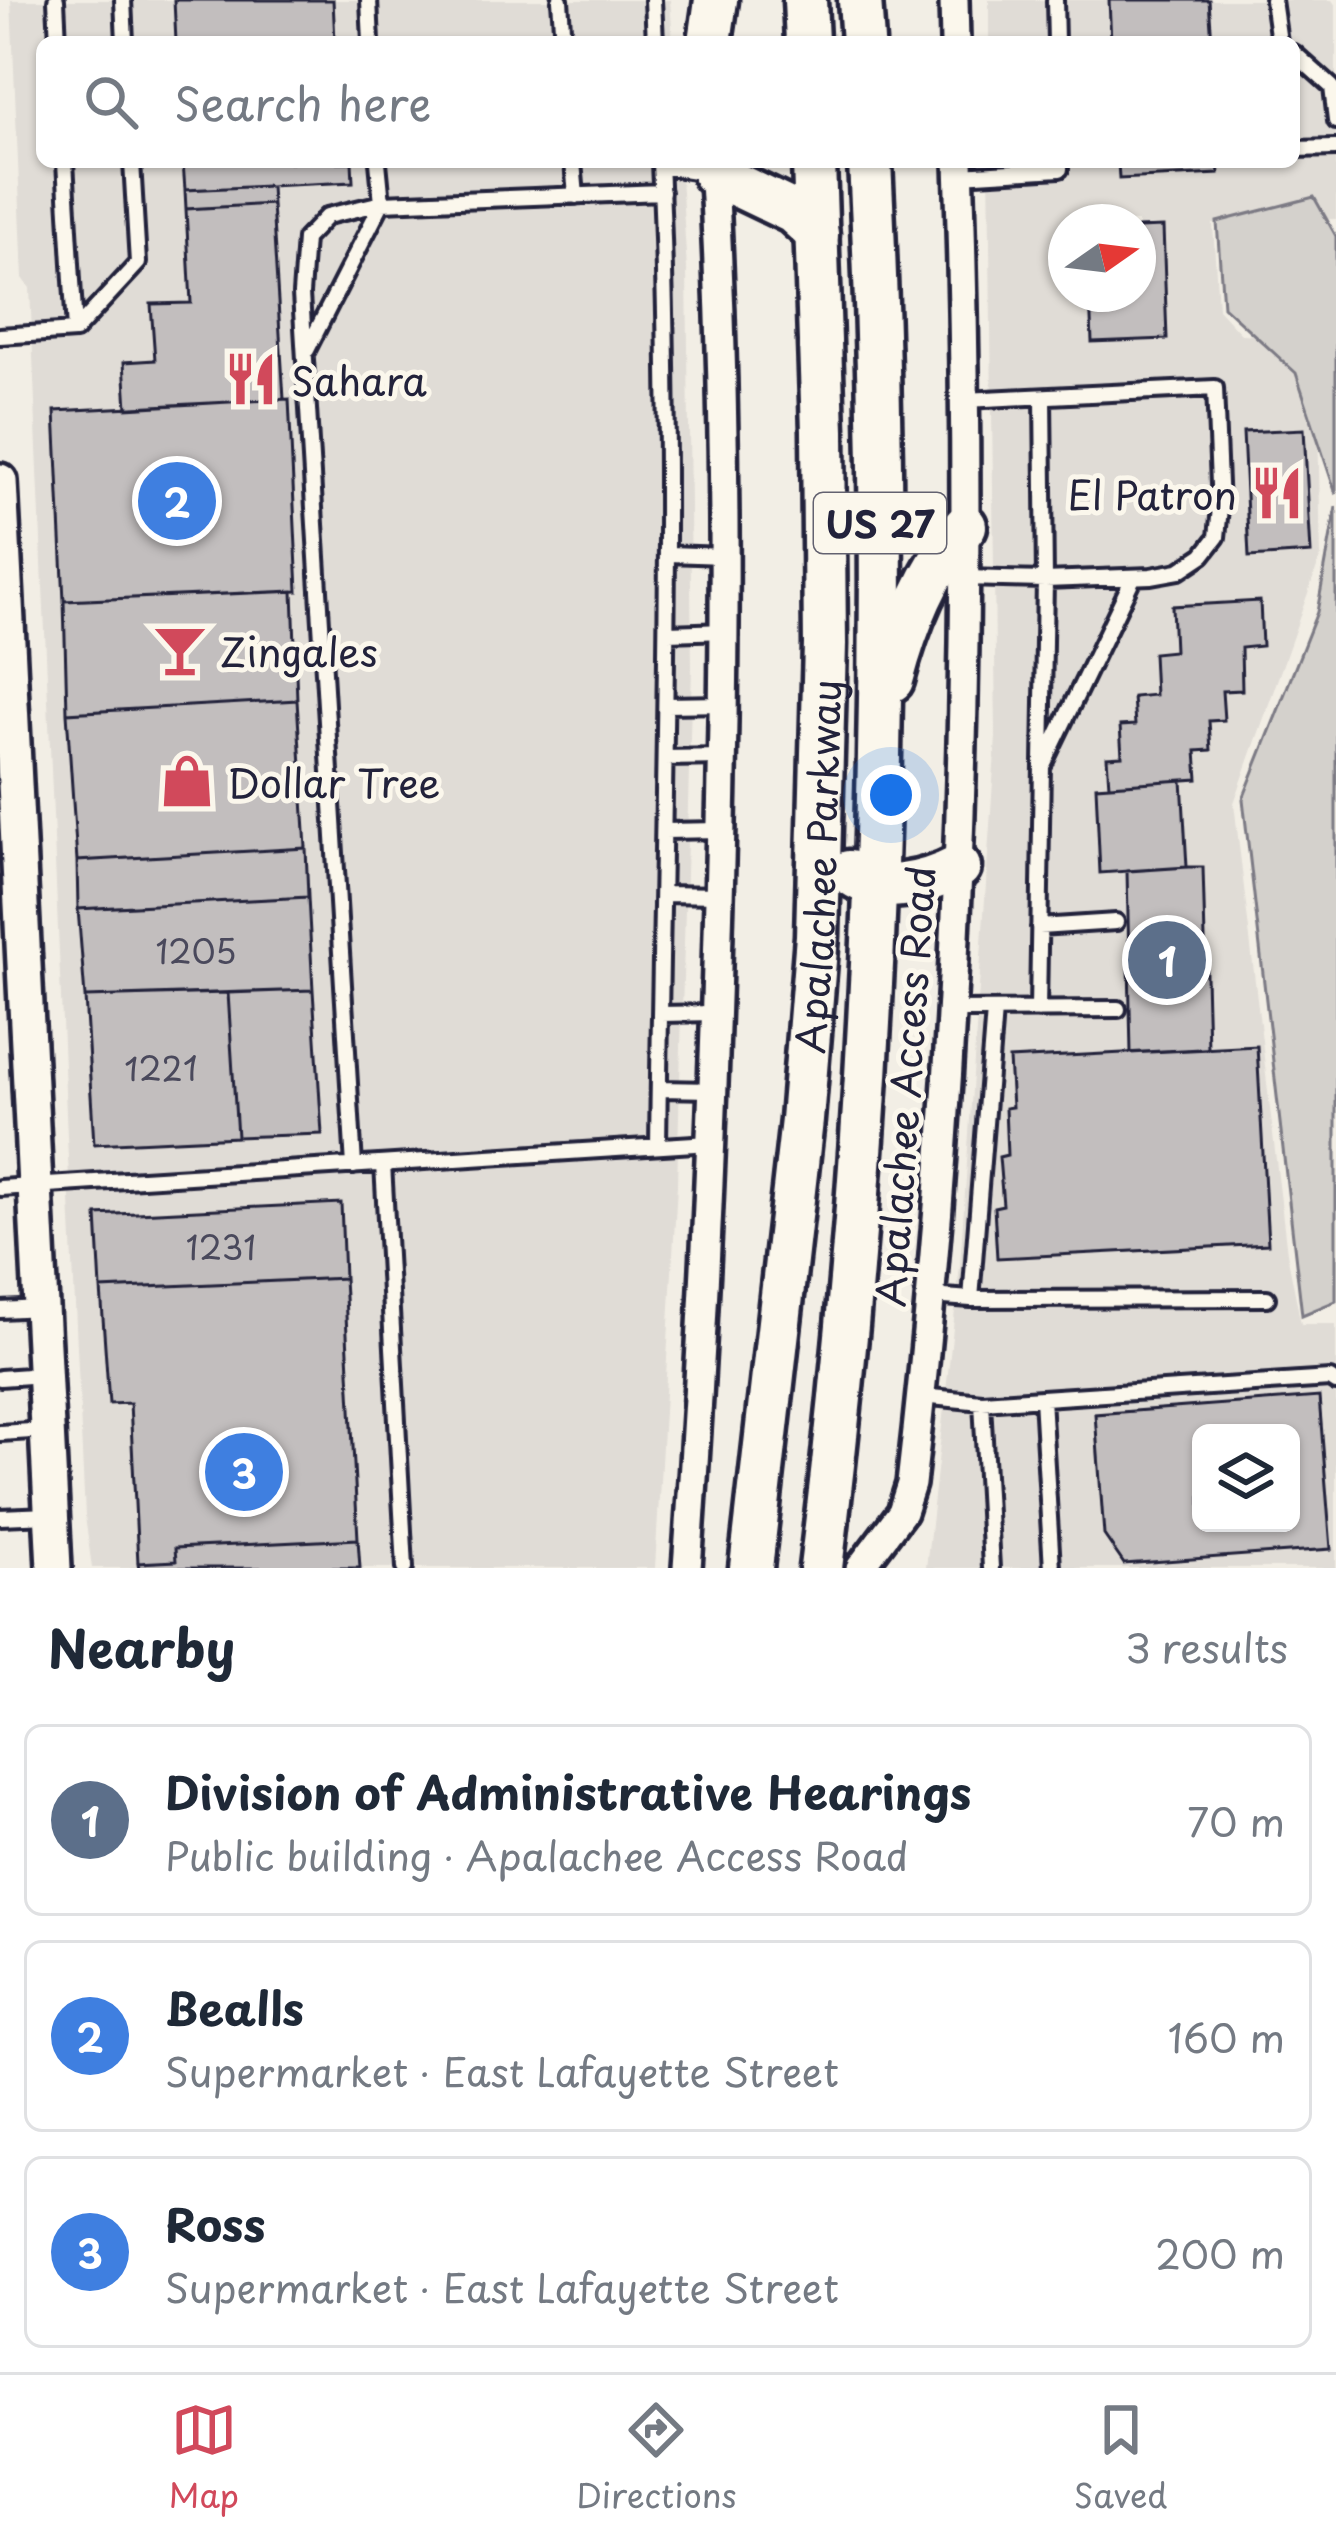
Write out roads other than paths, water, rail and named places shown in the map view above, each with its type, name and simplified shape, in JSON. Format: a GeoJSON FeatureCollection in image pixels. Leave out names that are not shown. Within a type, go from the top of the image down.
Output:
{"type":"FeatureCollection","features":[{"type":"Feature","properties":{"kind":"main road"},"geometry":{"type":"LineString","coordinates":[[709,36],[716,0]]}},
{"type":"Feature","properties":{"kind":"main road"},"geometry":{"type":"LineString","coordinates":[[805,0],[807,36]]}},
{"type":"Feature","properties":{"kind":"main road"},"geometry":{"type":"LineString","coordinates":[[860,0],[862,36]]}},
{"type":"Feature","properties":{"kind":"main road"},"geometry":{"type":"LineString","coordinates":[[714,168],[794,212],[817,234]]}},
{"type":"Feature","properties":{"kind":"main road","name":"Apalachee Parkway"},"geometry":{"type":"LineString","coordinates":[[751,1568],[818,936],[825,644],[814,168]]}},
{"type":"Feature","properties":{"kind":"main road","name":"Apalachee Parkway"},"geometry":{"type":"LineString","coordinates":[[821,1568],[857,1189],[874,885],[880,451],[870,168]]}},
{"type":"Feature","properties":{"kind":"main road"},"geometry":{"type":"LineString","coordinates":[[878,745],[909,624],[941,557],[965,526]]}},
{"type":"Feature","properties":{"kind":"main road"},"geometry":{"type":"LineString","coordinates":[[822,818],[842,865],[857,879],[874,885],[914,883],[959,867]]}},
{"type":"Feature","properties":{"kind":"street"},"geometry":{"type":"LineString","coordinates":[[704,0],[707,36]]}},
{"type":"Feature","properties":{"kind":"street"},"geometry":{"type":"LineString","coordinates":[[954,0],[955,36]]}},
{"type":"Feature","properties":{"kind":"street"},"geometry":{"type":"LineString","coordinates":[[687,1568],[705,1298],[726,631],[714,168]]}},
{"type":"Feature","properties":{"kind":"street","name":"Apalachee Access Road"},"geometry":{"type":"LineString","coordinates":[[860,1568],[896,1523],[907,1499],[931,1296],[959,867],[965,578],[960,169]]}},
{"type":"Feature","properties":{"kind":"street"},"geometry":{"type":"LineString","coordinates":[[0,482],[4,643],[54,1568]]}},
{"type":"Feature","properties":{"kind":"lane"},"geometry":{"type":"LineString","coordinates":[[56,0],[58,36]]}},
{"type":"Feature","properties":{"kind":"lane"},"geometry":{"type":"LineString","coordinates":[[123,0],[125,36]]}},
{"type":"Feature","properties":{"kind":"lane"},"geometry":{"type":"LineString","coordinates":[[369,0],[371,36]]}},
{"type":"Feature","properties":{"kind":"lane"},"geometry":{"type":"LineString","coordinates":[[560,0],[563,36]]}},
{"type":"Feature","properties":{"kind":"lane"},"geometry":{"type":"LineString","coordinates":[[653,0],[655,36]]}},
{"type":"Feature","properties":{"kind":"lane"},"geometry":{"type":"LineString","coordinates":[[1055,0],[1057,36]]}},
{"type":"Feature","properties":{"kind":"lane"},"geometry":{"type":"LineString","coordinates":[[1274,0],[1279,36]]}},
{"type":"Feature","properties":{"kind":"lane"},"geometry":{"type":"LineString","coordinates":[[1300,58],[1332,87],[1336,121]]}},
{"type":"Feature","properties":{"kind":"lane"},"geometry":{"type":"LineString","coordinates":[[1300,149],[1336,148]]}},
{"type":"Feature","properties":{"kind":"lane"},"geometry":{"type":"LineString","coordinates":[[65,168],[75,331]]}},
{"type":"Feature","properties":{"kind":"lane"},"geometry":{"type":"LineString","coordinates":[[0,336],[75,331],[138,262],[132,168]]}},
{"type":"Feature","properties":{"kind":"lane"},"geometry":{"type":"LineString","coordinates":[[305,354],[382,203],[379,168]]}},
{"type":"Feature","properties":{"kind":"lane"},"geometry":{"type":"LineString","coordinates":[[573,168],[575,196]]}},
{"type":"Feature","properties":{"kind":"lane"},"geometry":{"type":"LineString","coordinates":[[658,1146],[669,554],[667,302],[660,168]]}},
{"type":"Feature","properties":{"kind":"lane"},"geometry":{"type":"LineString","coordinates":[[960,169],[1060,168]]}},
{"type":"Feature","properties":{"kind":"lane"},"geometry":{"type":"LineString","coordinates":[[354,1166],[301,294],[305,239],[327,216],[382,203],[662,192]]}},
{"type":"Feature","properties":{"kind":"lane"},"geometry":{"type":"LineString","coordinates":[[965,400],[1215,388],[1220,508],[1217,537],[1203,555],[1178,571],[1133,578],[965,578]]}},
{"type":"Feature","properties":{"kind":"lane"},"geometry":{"type":"LineString","coordinates":[[1038,1010],[1046,580],[1043,397]]}},
{"type":"Feature","properties":{"kind":"lane"},"geometry":{"type":"LineString","coordinates":[[669,554],[725,556]]}},
{"type":"Feature","properties":{"kind":"lane"},"geometry":{"type":"LineString","coordinates":[[1042,767],[1133,578]]}},
{"type":"Feature","properties":{"kind":"lane"},"geometry":{"type":"LineString","coordinates":[[668,633],[726,631]]}},
{"type":"Feature","properties":{"kind":"lane"},"geometry":{"type":"LineString","coordinates":[[666,705],[724,704]]}},
{"type":"Feature","properties":{"kind":"lane"},"geometry":{"type":"LineString","coordinates":[[665,758],[723,757]]}},
{"type":"Feature","properties":{"kind":"lane"},"geometry":{"type":"LineString","coordinates":[[664,831],[721,830]]}},
{"type":"Feature","properties":{"kind":"lane"},"geometry":{"type":"LineString","coordinates":[[663,894],[719,895]]}},
{"type":"Feature","properties":{"kind":"lane"},"geometry":{"type":"LineString","coordinates":[[1039,927],[1116,922]]}},
{"type":"Feature","properties":{"kind":"lane"},"geometry":{"type":"LineString","coordinates":[[951,1010],[1118,1009]]}},
{"type":"Feature","properties":{"kind":"lane"},"geometry":{"type":"LineString","coordinates":[[971,1299],[994,1011]]}},
{"type":"Feature","properties":{"kind":"lane"},"geometry":{"type":"LineString","coordinates":[[660,1014],[716,1013]]}},
{"type":"Feature","properties":{"kind":"lane"},"geometry":{"type":"LineString","coordinates":[[659,1089],[713,1090]]}},
{"type":"Feature","properties":{"kind":"lane"},"geometry":{"type":"LineString","coordinates":[[0,1188],[710,1143]]}},
{"type":"Feature","properties":{"kind":"lane"},"geometry":{"type":"LineString","coordinates":[[383,1164],[405,1568]]}},
{"type":"Feature","properties":{"kind":"lane"},"geometry":{"type":"LineString","coordinates":[[931,1296],[1267,1298]]}},
{"type":"Feature","properties":{"kind":"lane"},"geometry":{"type":"LineString","coordinates":[[0,1310],[41,1308]]}},
{"type":"Feature","properties":{"kind":"lane"},"geometry":{"type":"LineString","coordinates":[[0,1378],[44,1375]]}},
{"type":"Feature","properties":{"kind":"lane"},"geometry":{"type":"LineString","coordinates":[[921,1396],[982,1402],[1330,1378],[1336,1383]]}},
{"type":"Feature","properties":{"kind":"lane"},"geometry":{"type":"LineString","coordinates":[[1042,1398],[1052,1568]]}},
{"type":"Feature","properties":{"kind":"lane"},"geometry":{"type":"LineString","coordinates":[[982,1402],[991,1568]]}},
{"type":"Feature","properties":{"kind":"lane"},"geometry":{"type":"LineString","coordinates":[[0,1433],[47,1430]]}},
{"type":"Feature","properties":{"kind":"lane"},"geometry":{"type":"LineString","coordinates":[[0,1517],[52,1515]]}},
{"type":"Feature","properties":{"kind":"place","name":"Sahara"},"geometry":{"type":"Point","coordinates":[251,379]}},
{"type":"Feature","properties":{"kind":"place","name":"El Patron"},"geometry":{"type":"Point","coordinates":[1277,493]}},
{"type":"Feature","properties":{"kind":"place","name":"Bealls"},"geometry":{"type":"Point","coordinates":[177,501]}},
{"type":"Feature","properties":{"kind":"place","name":"Zingales"},"geometry":{"type":"Point","coordinates":[180,650]}},
{"type":"Feature","properties":{"kind":"place","name":"Dollar Tree"},"geometry":{"type":"Point","coordinates":[187,781]}},
{"type":"Feature","properties":{"kind":"place","name":"Division of Administrative Hearings"},"geometry":{"type":"Point","coordinates":[1167,960]}},
{"type":"Feature","properties":{"kind":"place","name":"Ross"},"geometry":{"type":"Point","coordinates":[244,1472]}}]}
